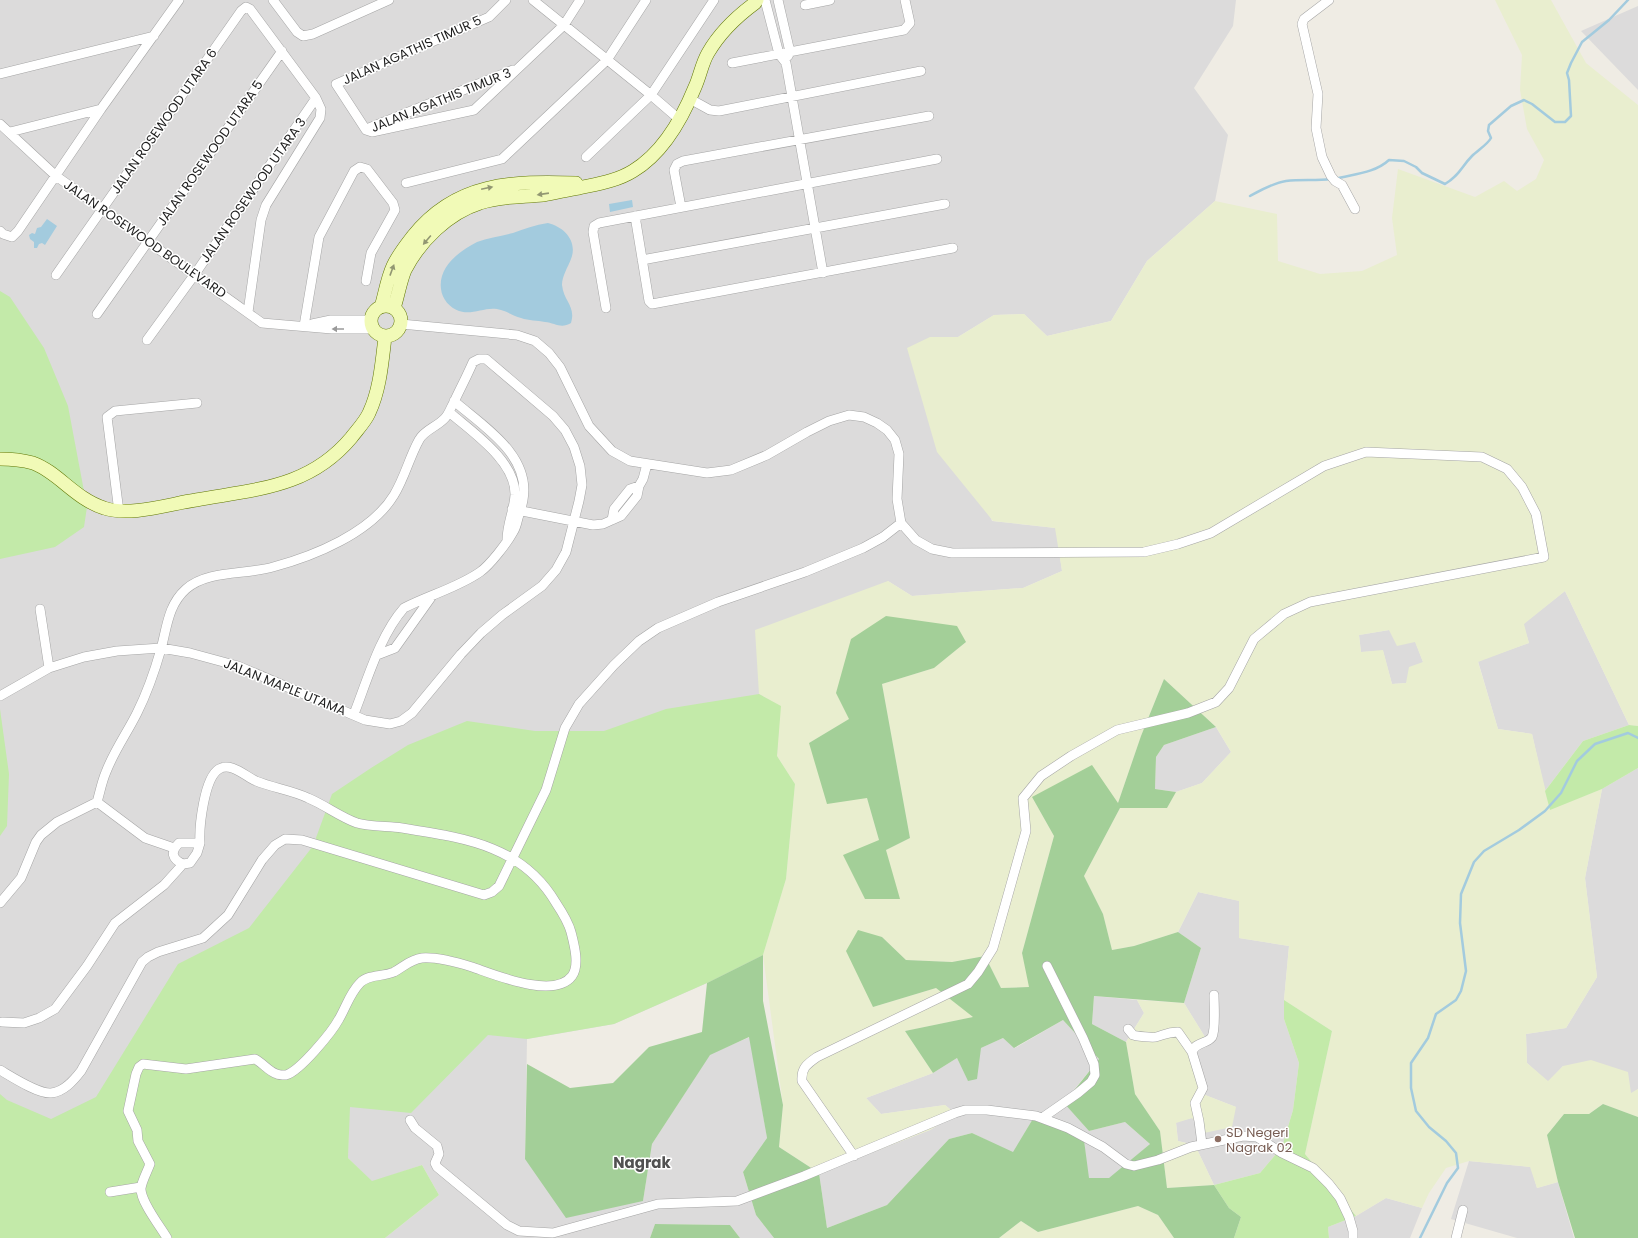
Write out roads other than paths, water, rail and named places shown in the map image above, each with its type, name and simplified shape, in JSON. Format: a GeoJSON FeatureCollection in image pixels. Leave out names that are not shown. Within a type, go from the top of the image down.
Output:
{"type":"FeatureCollection","features":[{"type":"Feature","properties":{"kind":"street"},"geometry":{"type":"LineString","coordinates":[[0,231],[3,234],[12,237],[18,231],[101,109],[179,0]]}},
{"type":"Feature","properties":{"kind":"street"},"geometry":{"type":"LineString","coordinates":[[273,0],[297,32],[303,36],[313,34],[389,0]]}},
{"type":"Feature","properties":{"kind":"street","name":"JALAN AGATHIS TIMUR 5"},"geometry":{"type":"LineString","coordinates":[[366,130],[336,84],[490,17],[506,0]]}},
{"type":"Feature","properties":{"kind":"street"},"geometry":{"type":"LineString","coordinates":[[532,0],[680,120]]}},
{"type":"Feature","properties":{"kind":"street","name":"JALAN AGATHIS TIMUR 3"},"geometry":{"type":"LineString","coordinates":[[366,130],[372,132],[474,110],[564,25],[580,0]]}},
{"type":"Feature","properties":{"kind":"street"},"geometry":{"type":"LineString","coordinates":[[406,183],[502,160],[607,60],[646,0]]}},
{"type":"Feature","properties":{"kind":"street"},"geometry":{"type":"LineString","coordinates":[[586,157],[651,95],[714,0]]}},
{"type":"Feature","properties":{"kind":"street"},"geometry":{"type":"LineString","coordinates":[[394,308],[405,271],[416,253],[429,236],[443,223],[462,210],[480,203],[498,199],[544,195],[615,180],[648,162],[680,120],[690,99],[707,54],[721,32],[737,16],[757,0]]}},
{"type":"Feature","properties":{"kind":"street"},"geometry":{"type":"LineString","coordinates":[[765,0],[779,54],[786,64],[823,273]]}},
{"type":"Feature","properties":{"kind":"street"},"geometry":{"type":"LineString","coordinates":[[778,0],[790,52],[786,64]]}},
{"type":"Feature","properties":{"kind":"street"},"geometry":{"type":"LineString","coordinates":[[806,5],[830,0]]}},
{"type":"Feature","properties":{"kind":"street"},"geometry":{"type":"LineString","coordinates":[[732,63],[904,30],[910,23],[905,0]]}},
{"type":"Feature","properties":{"kind":"street"},"geometry":{"type":"LineString","coordinates":[[1329,0],[1304,19],[1302,24],[1318,94],[1316,128],[1322,157],[1332,178],[1342,185],[1356,209]]}},
{"type":"Feature","properties":{"kind":"street","name":"JALAN ROSEWOOD UTARA 6"},"geometry":{"type":"LineString","coordinates":[[56,275],[241,11],[246,7],[250,8],[282,51]]}},
{"type":"Feature","properties":{"kind":"street"},"geometry":{"type":"LineString","coordinates":[[0,74],[154,36]]}},
{"type":"Feature","properties":{"kind":"street"},"geometry":{"type":"LineString","coordinates":[[248,312],[261,220],[266,205],[320,118],[321,109],[316,98],[282,51]]}},
{"type":"Feature","properties":{"kind":"street","name":"JALAN ROSEWOOD UTARA 5"},"geometry":{"type":"LineString","coordinates":[[98,314],[282,51]]}},
{"type":"Feature","properties":{"kind":"street","name":"JALAN AGATHIS TIMUR 3"},"geometry":{"type":"LineString","coordinates":[[366,130],[518,68]]}},
{"type":"Feature","properties":{"kind":"street"},"geometry":{"type":"LineString","coordinates":[[690,99],[710,110],[719,112],[921,71]]}},
{"type":"Feature","properties":{"kind":"street","name":"JALAN ROSEWOOD UTARA 3"},"geometry":{"type":"LineString","coordinates":[[147,340],[195,274],[316,98]]}},
{"type":"Feature","properties":{"kind":"street"},"geometry":{"type":"LineString","coordinates":[[10,132],[101,109]]}},
{"type":"Feature","properties":{"kind":"street"},"geometry":{"type":"LineString","coordinates":[[681,207],[674,170],[677,164],[683,161],[929,116]]}},
{"type":"Feature","properties":{"kind":"street","name":"JALAN ROSEWOOD BOULEVARD"},"geometry":{"type":"LineString","coordinates":[[0,124],[56,176],[262,323],[332,329],[371,324]]}},
{"type":"Feature","properties":{"kind":"street"},"geometry":{"type":"LineString","coordinates":[[606,308],[593,232],[594,226],[599,223],[937,159]]}},
{"type":"Feature","properties":{"kind":"street"},"geometry":{"type":"LineString","coordinates":[[304,326],[319,237],[354,171],[360,168],[367,169],[393,203],[395,210],[371,253],[366,281]]}},
{"type":"Feature","properties":{"kind":"street"},"geometry":{"type":"LineString","coordinates":[[381,307],[393,266],[405,246],[434,213],[456,199],[476,190],[496,186],[543,182],[595,184]]}},
{"type":"Feature","properties":{"kind":"street"},"geometry":{"type":"LineString","coordinates":[[642,260],[945,204]]}},
{"type":"Feature","properties":{"kind":"street"},"geometry":{"type":"LineString","coordinates":[[635,216],[649,301],[652,304],[953,248]]}},
{"type":"Feature","properties":{"kind":"street"},"geometry":{"type":"LineString","coordinates":[[385,306],[394,308],[400,315],[401,324],[395,334],[385,337],[376,333],[371,324],[374,312],[381,307],[385,306]]}},
{"type":"Feature","properties":{"kind":"street"},"geometry":{"type":"LineString","coordinates":[[401,324],[517,336],[535,341],[550,352],[560,367],[589,426],[600,440],[612,451],[630,461],[707,473],[731,470],[767,455],[829,421],[849,415],[864,417],[887,430],[895,440],[899,454],[897,499],[901,523],[916,540],[932,549],[952,553],[1144,552],[1178,544],[1211,533],[1324,466],[1366,452],[1482,456],[1507,469],[1522,487],[1536,514],[1544,557],[1310,602],[1284,614],[1254,639],[1229,688],[1216,702],[1188,713],[1118,730],[1071,756],[1041,776],[1023,798],[1026,831],[993,948],[978,972],[968,984],[817,1057],[806,1065],[802,1072],[802,1081],[854,1156]]}},
{"type":"Feature","properties":{"kind":"street"},"geometry":{"type":"LineString","coordinates":[[0,459],[15,459],[33,463],[48,471],[70,490],[89,502],[119,512],[144,509],[272,486],[298,478],[322,466],[341,450],[369,414],[379,378],[385,337]]}},
{"type":"Feature","properties":{"kind":"street"},"geometry":{"type":"LineString","coordinates":[[0,903],[21,878],[36,842],[41,835],[57,822],[97,802],[106,772],[137,712],[161,648],[167,620],[174,603],[185,590],[196,581],[213,576],[251,572],[300,559],[356,531],[378,514],[393,496],[404,478],[419,439],[445,418],[473,362],[479,359],[486,359],[553,416],[565,430],[574,447],[580,466],[582,485],[566,552],[556,570],[542,586],[480,633],[412,713],[401,721],[390,724],[365,720],[354,714]]}},
{"type":"Feature","properties":{"kind":"street","name":"JALAN MAPLE UTAMA"},"geometry":{"type":"LineString","coordinates":[[454,401],[508,448],[516,460],[522,474],[524,487],[523,501],[516,510]]}},
{"type":"Feature","properties":{"kind":"street"},"geometry":{"type":"LineString","coordinates":[[119,512],[107,417],[115,411],[197,403]]}},
{"type":"Feature","properties":{"kind":"street","name":"JALAN MAPLE UTAMA"},"geometry":{"type":"LineString","coordinates":[[0,696],[49,668],[84,657],[110,652],[161,648],[190,653],[238,666],[354,714],[377,654],[396,617],[404,608],[467,580],[482,571],[495,558],[514,532],[516,510],[514,481],[508,468],[500,457],[449,412]]}},
{"type":"Feature","properties":{"kind":"street"},"geometry":{"type":"LineString","coordinates":[[516,510],[592,525],[603,524],[621,516],[637,496],[639,486],[648,464]]}},
{"type":"Feature","properties":{"kind":"street"},"geometry":{"type":"LineString","coordinates":[[0,1070],[42,1092],[52,1093],[70,1083],[81,1071],[142,962],[158,952],[203,938],[228,916],[262,860],[275,845],[285,839],[302,840],[484,895],[492,892],[499,886],[546,790],[565,728],[579,704],[614,665],[639,641],[658,628],[718,602],[805,572],[863,548],[882,537],[901,523]]}},
{"type":"Feature","properties":{"kind":"street"},"geometry":{"type":"LineString","coordinates":[[377,654],[395,648],[433,595]]}},
{"type":"Feature","properties":{"kind":"street"},"geometry":{"type":"LineString","coordinates":[[40,609],[49,668]]}},
{"type":"Feature","properties":{"kind":"street"},"geometry":{"type":"LineString","coordinates":[[167,1238],[147,1206],[142,1193],[141,1187],[150,1164],[138,1141],[137,1130],[130,1116],[128,1106],[136,1074],[139,1067],[143,1064],[186,1069],[255,1059],[260,1061],[273,1073],[286,1075],[301,1066],[319,1046],[339,1020],[348,1000],[361,981],[389,974],[422,958],[471,967],[520,983],[552,985],[570,978],[575,970],[575,952],[570,928],[554,898],[539,879],[513,858],[458,837],[358,823],[308,797],[287,789],[254,780],[234,769],[226,767],[219,769],[214,774],[210,782],[203,809],[200,843],[195,858],[190,863],[183,864],[177,861],[173,855],[174,848],[179,843],[200,843]]}},
{"type":"Feature","properties":{"kind":"street"},"geometry":{"type":"LineString","coordinates":[[97,802],[145,838],[174,848]]}},
{"type":"Feature","properties":{"kind":"street"},"geometry":{"type":"LineString","coordinates":[[2,1022],[24,1023],[39,1018],[55,1009],[87,966],[115,923],[164,886],[183,864]]}},
{"type":"Feature","properties":{"kind":"street"},"geometry":{"type":"LineString","coordinates":[[1042,1118],[1078,1093],[1091,1082],[1095,1074],[1094,1064],[1083,1038],[1047,966]]}},
{"type":"Feature","properties":{"kind":"street"},"geometry":{"type":"LineString","coordinates":[[1192,1052],[1196,1046],[1209,1039],[1213,1034],[1214,995]]}},
{"type":"Feature","properties":{"kind":"street"},"geometry":{"type":"LineString","coordinates":[[1128,1029],[1133,1035],[1143,1035],[1153,1038],[1165,1033],[1178,1032],[1192,1052],[1203,1088],[1195,1101],[1202,1144]]}},
{"type":"Feature","properties":{"kind":"street"},"geometry":{"type":"LineString","coordinates":[[410,1120],[415,1128],[437,1146],[439,1154],[435,1163],[437,1167],[507,1225],[519,1231],[555,1235],[658,1204],[737,1202],[766,1192],[955,1113],[966,1110],[996,1111],[1042,1118],[1088,1138],[1121,1161],[1134,1166],[1158,1160],[1202,1144],[1242,1136],[1257,1137],[1282,1153],[1314,1168],[1340,1198],[1354,1231],[1353,1238]]}},
{"type":"Feature","properties":{"kind":"street"},"geometry":{"type":"LineString","coordinates":[[110,1192],[141,1187]]}},
{"type":"Feature","properties":{"kind":"street"},"geometry":{"type":"LineString","coordinates":[[1456,1238],[1464,1210]]}},
{"type":"Feature","properties":{"kind":"water"},"geometry":{"type":"Polygon","coordinates":[[[632,200],[633,207],[610,212],[609,204],[632,200]]]}},
{"type":"Feature","properties":{"kind":"water"},"geometry":{"type":"Polygon","coordinates":[[[47,219],[57,226],[45,245],[42,243],[39,244],[37,248],[34,248],[34,242],[30,239],[29,235],[32,233],[35,234],[37,228],[41,227],[47,219]]]}},
{"type":"Feature","properties":{"kind":"water"},"geometry":{"type":"Polygon","coordinates":[[[548,223],[564,231],[573,246],[571,259],[562,282],[563,291],[572,312],[571,323],[561,326],[542,321],[527,320],[496,309],[464,312],[456,310],[447,303],[441,289],[443,274],[451,261],[463,250],[477,242],[548,223]]]}},
{"type":"Feature","properties":{"kind":"waterway"},"geometry":{"type":"LineString","coordinates":[[1335,179],[1377,168],[1389,160],[1404,161],[1416,167],[1422,173],[1445,184],[1454,177],[1468,160],[1489,141],[1491,138],[1488,131],[1489,125],[1511,106],[1524,100],[1532,104],[1555,122],[1565,122],[1571,116],[1569,80],[1567,73],[1571,63],[1582,42],[1609,20],[1628,0]]}},
{"type":"Feature","properties":{"kind":"waterway"},"geometry":{"type":"LineString","coordinates":[[1250,196],[1276,183],[1292,180],[1331,179]]}},
{"type":"Feature","properties":{"kind":"waterway"},"geometry":{"type":"LineString","coordinates":[[1420,1238],[1447,1183],[1458,1168],[1456,1153],[1446,1141],[1429,1127],[1416,1111],[1411,1088],[1411,1063],[1428,1038],[1436,1014],[1456,1000],[1461,991],[1466,971],[1460,923],[1461,894],[1474,862],[1484,851],[1519,830],[1545,811],[1561,793],[1577,761],[1595,744],[1628,733],[1638,738]]}},
{"type":"Feature","properties":{"kind":"place","name":"SD Negeri Nagrak 02"},"geometry":{"type":"Point","coordinates":[1218,1139]}},
{"type":"Feature","properties":{"kind":"district","name":"Nagrak"},"geometry":{"type":"Point","coordinates":[642,1162]}}]}
